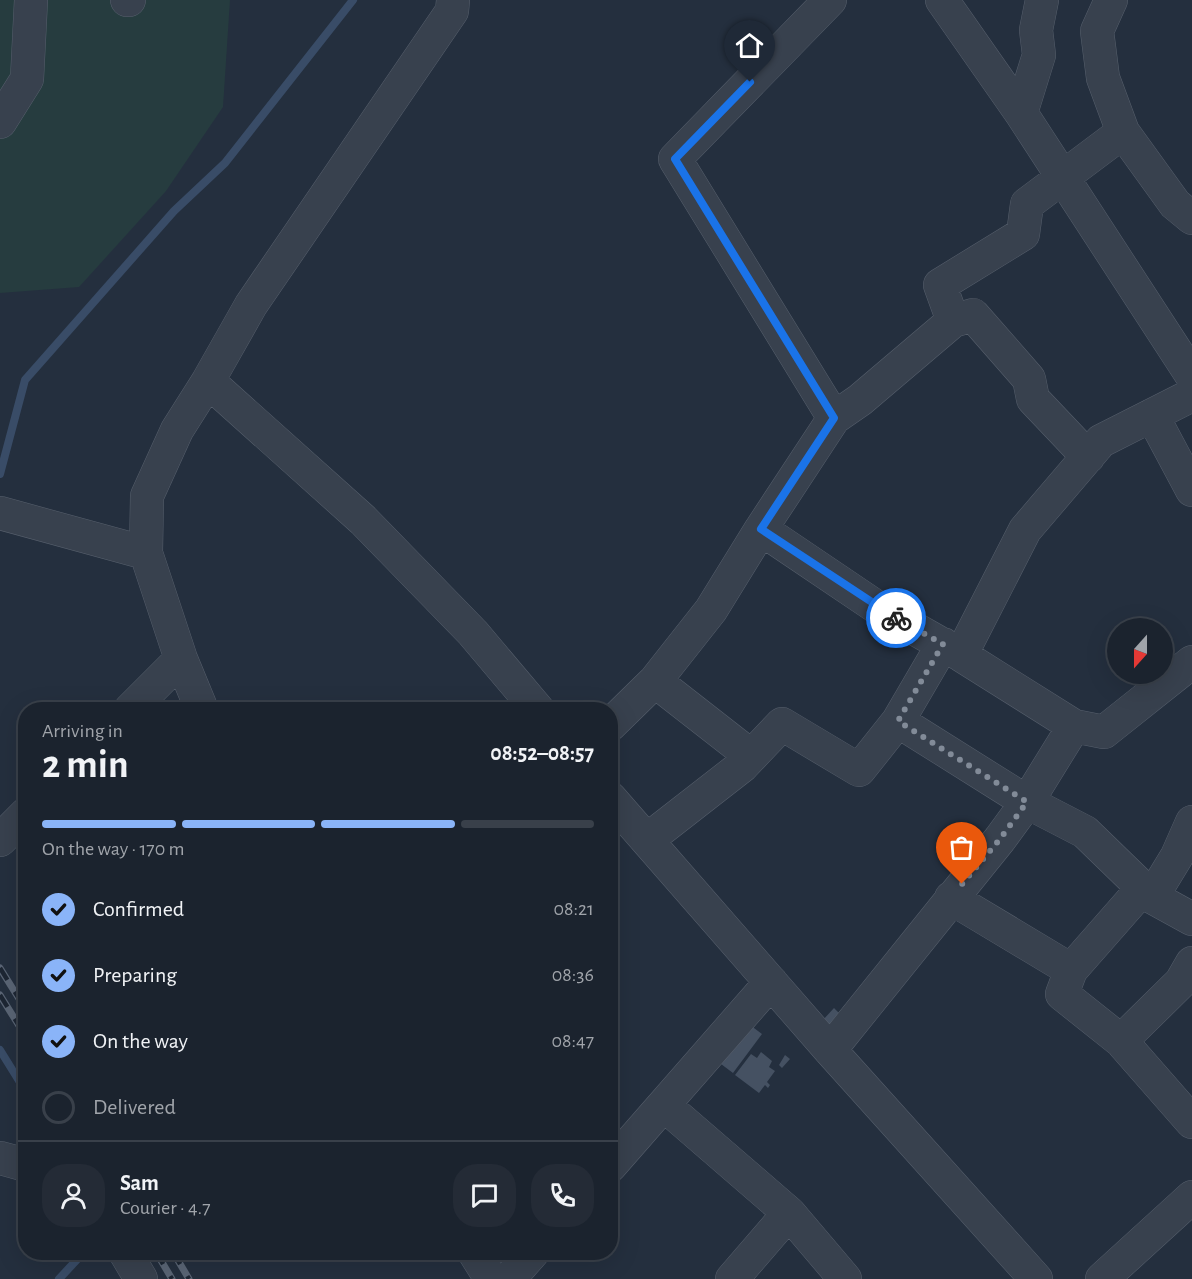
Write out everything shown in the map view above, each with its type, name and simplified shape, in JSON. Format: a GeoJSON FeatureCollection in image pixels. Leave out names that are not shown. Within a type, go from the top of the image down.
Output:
{"type":"FeatureCollection","features":[{"type":"Feature","properties":{"kind":"street"},"geometry":{"type":"LineString","coordinates":[[0,122],[27,79],[31,0]]}},
{"type":"Feature","properties":{"kind":"street"},"geometry":{"type":"LineString","coordinates":[[199,702],[181,659],[146,553],[147,496],[177,430],[251,305],[452,11],[453,0]]}},
{"type":"Feature","properties":{"kind":"street"},"geometry":{"type":"LineString","coordinates":[[830,0],[675,159],[834,418]]}},
{"type":"Feature","properties":{"kind":"street"},"geometry":{"type":"LineString","coordinates":[[942,0],[1020,113],[1192,376]]}},
{"type":"Feature","properties":{"kind":"street"},"geometry":{"type":"LineString","coordinates":[[1020,113],[1039,55],[1036,30],[1042,0]]}},
{"type":"Feature","properties":{"kind":"street"},"geometry":{"type":"LineString","coordinates":[[1111,0],[1097,31],[1103,78],[1123,132],[1175,204],[1192,218]]}},
{"type":"Feature","properties":{"kind":"street"},"geometry":{"type":"LineString","coordinates":[[953,321],[940,285],[1023,234],[1027,204],[1123,132]]}},
{"type":"Feature","properties":{"kind":"street"},"geometry":{"type":"LineString","coordinates":[[618,717],[655,681],[711,610],[834,418],[860,400],[953,321],[973,315],[1029,379],[1033,399],[1088,457]]}},
{"type":"Feature","properties":{"kind":"street"},"geometry":{"type":"LineString","coordinates":[[208,381],[363,520],[473,633],[531,702]]}},
{"type":"Feature","properties":{"kind":"street"},"geometry":{"type":"LineString","coordinates":[[647,840],[742,766],[782,723],[859,770],[952,649],[1025,530],[1101,441],[1192,395]]}},
{"type":"Feature","properties":{"kind":"street"},"geometry":{"type":"LineString","coordinates":[[1152,415],[1192,490]]}},
{"type":"Feature","properties":{"kind":"street"},"geometry":{"type":"LineString","coordinates":[[3,514],[146,553]]}},
{"type":"Feature","properties":{"kind":"street"},"geometry":{"type":"LineString","coordinates":[[761,529],[878,608],[952,649],[1074,726],[1104,732],[1192,662]]}},
{"type":"Feature","properties":{"kind":"street"},"geometry":{"type":"LineString","coordinates":[[138,702],[181,659]]}},
{"type":"Feature","properties":{"kind":"street"},"geometry":{"type":"LineString","coordinates":[[655,681],[751,756]]}},
{"type":"Feature","properties":{"kind":"street"},"geometry":{"type":"LineString","coordinates":[[898,721],[1027,802],[1085,832],[1147,893],[1192,919]]}},
{"type":"Feature","properties":{"kind":"street"},"geometry":{"type":"LineString","coordinates":[[830,1050],[1000,839],[1027,802],[1074,726]]}},
{"type":"Feature","properties":{"kind":"street"},"geometry":{"type":"LineString","coordinates":[[618,807],[830,1050],[1036,1279]]}},
{"type":"Feature","properties":{"kind":"street"},"geometry":{"type":"LineString","coordinates":[[0,840],[18,822]]}},
{"type":"Feature","properties":{"kind":"street"},"geometry":{"type":"LineString","coordinates":[[1192,822],[1177,856],[1147,893],[1071,970],[1062,994],[1121,1041],[1192,1122]]}},
{"type":"Feature","properties":{"kind":"street"},"geometry":{"type":"LineString","coordinates":[[951,898],[1071,970]]}},
{"type":"Feature","properties":{"kind":"street"},"geometry":{"type":"LineString","coordinates":[[1121,1041],[1181,982],[1192,963]]}},
{"type":"Feature","properties":{"kind":"street"},"geometry":{"type":"LineString","coordinates":[[618,1157],[771,982]]}},
{"type":"Feature","properties":{"kind":"street"},"geometry":{"type":"LineString","coordinates":[[664,1105],[789,1213],[845,1279]]}},
{"type":"Feature","properties":{"kind":"street"},"geometry":{"type":"LineString","coordinates":[[0,1158],[18,1163]]}},
{"type":"Feature","properties":{"kind":"street"},"geometry":{"type":"LineString","coordinates":[[1102,1279],[1192,1197]]}},
{"type":"Feature","properties":{"kind":"street"},"geometry":{"type":"LineString","coordinates":[[732,1279],[789,1213]]}},
{"type":"Feature","properties":{"kind":"street"},"geometry":{"type":"LineString","coordinates":[[130,1260],[141,1279]]}},
{"type":"Feature","properties":{"kind":"street"},"geometry":{"type":"LineString","coordinates":[[479,1260],[491,1279]]}},
{"type":"Feature","properties":{"kind":"street"},"geometry":{"type":"LineString","coordinates":[[509,1279],[526,1260]]}},
{"type":"Feature","properties":{"kind":"green space"},"geometry":{"type":"Polygon","coordinates":[[[0,0],[230,0],[223,107],[166,191],[79,287],[0,293],[0,0]]]}},
{"type":"Feature","properties":{"kind":"building"},"geometry":{"type":"Polygon","coordinates":[[[834,1008],[846,1020],[834,1032],[822,1021],[834,1008]]]}},
{"type":"Feature","properties":{"kind":"building"},"geometry":{"type":"Polygon","coordinates":[[[750,1025],[762,1034],[733,1073],[721,1064],[750,1025]]]}},
{"type":"Feature","properties":{"kind":"building"},"geometry":{"type":"Polygon","coordinates":[[[761,1052],[772,1061],[769,1067],[775,1071],[767,1082],[770,1085],[768,1088],[765,1085],[759,1093],[735,1075],[751,1054],[757,1058],[761,1052]]]}},
{"type":"Feature","properties":{"kind":"building"},"geometry":{"type":"Polygon","coordinates":[[[785,1055],[790,1059],[782,1068],[779,1065],[785,1055]]]}},
{"type":"Feature","properties":{"kind":"waterway"},"geometry":{"type":"LineString","coordinates":[[0,474],[25,380],[174,211],[225,163],[353,0]]}},
{"type":"Feature","properties":{"kind":"waterway"},"geometry":{"type":"LineString","coordinates":[[0,1050],[18,1079]]}},
{"type":"Feature","properties":{"kind":"waterway"},"geometry":{"type":"LineString","coordinates":[[59,1279],[77,1260]]}},
{"type":"Feature","properties":{"kind":"railway"},"geometry":{"type":"LineString","coordinates":[[0,968],[18,997]]}},
{"type":"Feature","properties":{"kind":"railway"},"geometry":{"type":"LineString","coordinates":[[0,995],[18,1024]]}},
{"type":"Feature","properties":{"kind":"railway"},"geometry":{"type":"LineString","coordinates":[[161,1260],[172,1279]]}},
{"type":"Feature","properties":{"kind":"railway"},"geometry":{"type":"LineString","coordinates":[[178,1260],[189,1279]]}},
{"type":"Feature","properties":{"kind":"way so far"},"geometry":{"type":"LineString","coordinates":[[896,618],[943,644],[898,721],[1027,802],[1000,839],[962,884]]}},
{"type":"Feature","properties":{"kind":"route"},"geometry":{"type":"LineString","coordinates":[[750,82],[675,159],[834,418],[761,529],[896,618]]}}]}
